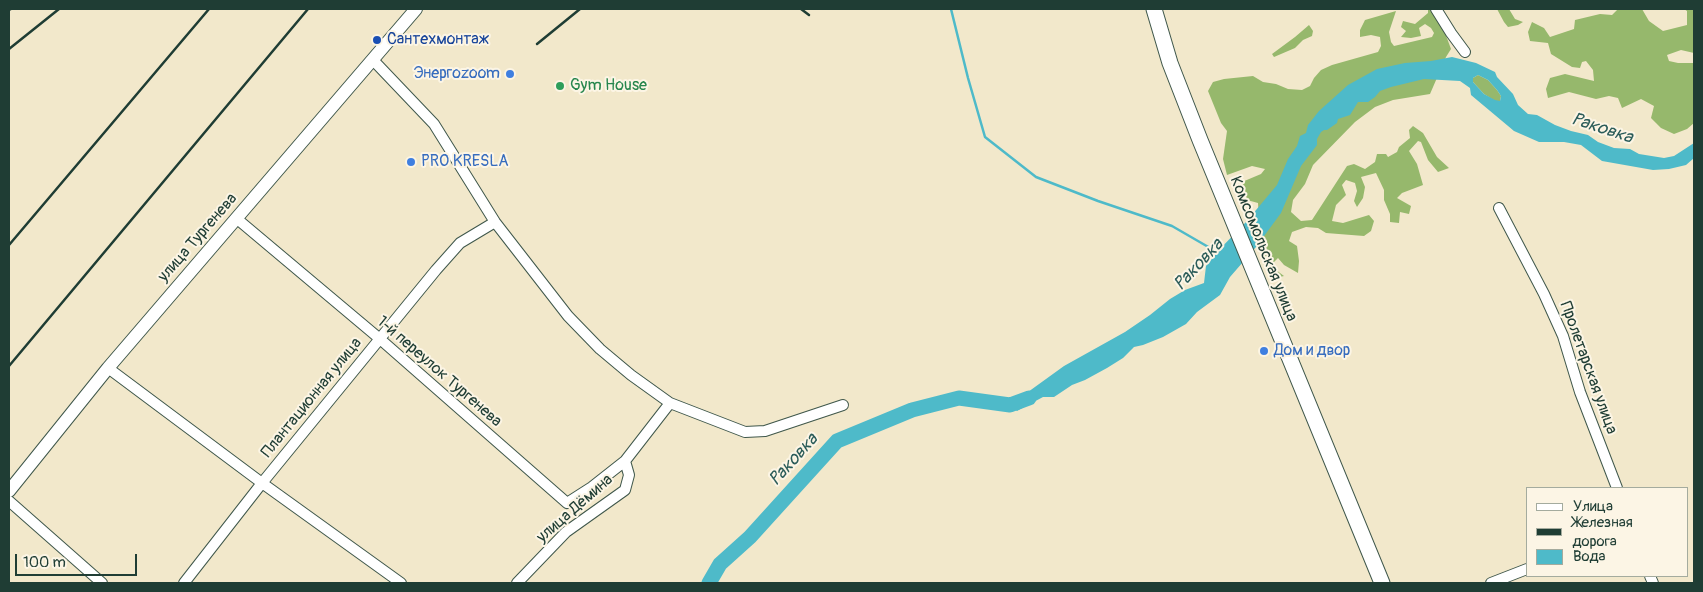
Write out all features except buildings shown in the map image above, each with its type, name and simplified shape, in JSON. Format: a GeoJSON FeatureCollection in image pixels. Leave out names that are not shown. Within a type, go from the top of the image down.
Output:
{"type":"FeatureCollection","features":[{"type":"Feature","properties":{"kind":"main road","name":"Комсомольская улица"},"geometry":{"type":"LineString","coordinates":[[1154,9],[1170,63],[1200,140],[1322,441],[1382,583]]}},
{"type":"Feature","properties":{"kind":"street","name":"улица Тургенева"},"geometry":{"type":"LineString","coordinates":[[9,491],[108,368],[416,9]]}},
{"type":"Feature","properties":{"kind":"street"},"geometry":{"type":"LineString","coordinates":[[1436,9],[1465,52]]}},
{"type":"Feature","properties":{"kind":"street"},"geometry":{"type":"LineString","coordinates":[[373,60],[434,124],[495,222],[568,316],[600,349],[670,404],[746,432],[765,431],[843,405]]}},
{"type":"Feature","properties":{"kind":"street","name":"Пролетарская улица"},"geometry":{"type":"LineString","coordinates":[[1499,208],[1563,336],[1580,392],[1617,487]]}},
{"type":"Feature","properties":{"kind":"street","name":"1-й переулок Тургенева"},"geometry":{"type":"LineString","coordinates":[[236,218],[380,339],[568,503],[625,461]]}},
{"type":"Feature","properties":{"kind":"street","name":"Плантационная улица"},"geometry":{"type":"LineString","coordinates":[[184,583],[262,483],[436,270],[460,243],[495,222]]}},
{"type":"Feature","properties":{"kind":"street"},"geometry":{"type":"LineString","coordinates":[[108,368],[262,483],[401,583]]}},
{"type":"Feature","properties":{"kind":"street","name":"улица Дёмина"},"geometry":{"type":"LineString","coordinates":[[517,583],[566,532],[625,490],[629,475],[625,461],[670,404]]}},
{"type":"Feature","properties":{"kind":"street"},"geometry":{"type":"LineString","coordinates":[[9,501],[102,583]]}},
{"type":"Feature","properties":{"kind":"street"},"geometry":{"type":"LineString","coordinates":[[1491,583],[1526,569]]}},
{"type":"Feature","properties":{"kind":"green space"},"geometry":{"type":"Polygon","coordinates":[[[1428,9],[1432,9],[1441,22],[1451,49],[1430,94],[1393,100],[1375,107],[1355,122],[1313,165],[1305,184],[1293,200],[1291,212],[1301,221],[1312,220],[1347,166],[1354,164],[1365,169],[1375,162],[1377,154],[1386,154],[1388,157],[1397,152],[1399,147],[1410,138],[1409,130],[1413,126],[1423,133],[1437,157],[1449,168],[1438,172],[1428,160],[1421,142],[1418,141],[1409,151],[1417,164],[1423,185],[1402,193],[1397,198],[1411,206],[1409,214],[1400,212],[1399,223],[1390,222],[1390,214],[1384,200],[1384,190],[1376,173],[1361,177],[1365,187],[1363,198],[1357,207],[1354,201],[1357,191],[1355,183],[1346,180],[1342,185],[1346,195],[1336,205],[1332,221],[1343,223],[1369,215],[1374,221],[1371,231],[1364,236],[1326,233],[1318,228],[1306,227],[1292,232],[1289,241],[1297,246],[1298,273],[1284,265],[1278,258],[1274,262],[1276,270],[1284,276],[1276,278],[1269,268],[1268,260],[1261,255],[1258,203],[1247,200],[1242,182],[1261,174],[1265,169],[1252,166],[1227,175],[1223,159],[1227,131],[1221,123],[1208,91],[1213,82],[1253,76],[1263,82],[1276,84],[1288,89],[1302,90],[1310,86],[1321,70],[1378,52],[1381,46],[1380,37],[1371,35],[1360,37],[1360,30],[1365,20],[1396,11],[1389,32],[1394,46],[1432,37],[1434,33],[1425,24],[1419,28],[1421,36],[1401,37],[1406,31],[1401,27],[1403,21],[1415,24],[1428,13],[1428,9]]]}},
{"type":"Feature","properties":{"kind":"green space"},"geometry":{"type":"Polygon","coordinates":[[[1497,9],[1509,9],[1515,19],[1523,22],[1508,27],[1497,9]]]}},
{"type":"Feature","properties":{"kind":"green space"},"geometry":{"type":"Polygon","coordinates":[[[1618,9],[1642,9],[1649,21],[1663,31],[1687,25],[1687,11],[1684,9],[1694,9],[1694,53],[1681,50],[1667,55],[1669,61],[1694,63],[1694,123],[1687,129],[1674,134],[1661,128],[1651,118],[1654,106],[1641,99],[1622,108],[1618,98],[1609,96],[1596,99],[1569,92],[1548,98],[1546,89],[1550,78],[1565,74],[1594,81],[1593,70],[1586,61],[1582,62],[1580,68],[1572,67],[1551,54],[1548,43],[1530,41],[1528,32],[1532,22],[1544,28],[1550,37],[1574,29],[1575,20],[1600,14],[1612,15],[1618,9]]]}},
{"type":"Feature","properties":{"kind":"green space"},"geometry":{"type":"Polygon","coordinates":[[[1309,25],[1313,31],[1312,36],[1303,40],[1295,48],[1274,57],[1272,54],[1309,25]]]}},
{"type":"Feature","properties":{"kind":"green space"},"geometry":{"type":"Polygon","coordinates":[[[1478,75],[1488,80],[1497,90],[1501,96],[1500,101],[1495,101],[1484,94],[1473,82],[1473,78],[1478,75]]]}},
{"type":"Feature","properties":{"kind":"water"},"geometry":{"type":"Polygon","coordinates":[[[1452,57],[1476,63],[1495,72],[1497,77],[1513,94],[1518,105],[1528,114],[1537,115],[1555,125],[1588,135],[1598,142],[1614,148],[1630,149],[1639,154],[1664,158],[1674,156],[1694,143],[1694,158],[1686,165],[1653,170],[1602,161],[1581,145],[1564,142],[1539,142],[1514,131],[1471,95],[1470,88],[1460,81],[1424,79],[1391,87],[1380,91],[1368,102],[1358,102],[1350,115],[1338,119],[1337,123],[1321,132],[1317,139],[1317,145],[1301,166],[1281,213],[1256,247],[1230,277],[1220,295],[1197,312],[1186,324],[1163,337],[1134,347],[1123,358],[1107,368],[1072,385],[1054,397],[1043,397],[1017,411],[1010,405],[1064,366],[1125,332],[1170,299],[1185,290],[1204,283],[1206,266],[1277,185],[1288,159],[1297,146],[1300,136],[1306,133],[1308,125],[1319,111],[1348,85],[1377,69],[1405,63],[1452,57]],[[1478,75],[1473,78],[1473,82],[1484,94],[1500,101],[1501,96],[1488,80],[1478,75]]]}},
{"type":"Feature","properties":{"kind":"waterway"},"geometry":{"type":"LineString","coordinates":[[951,9],[985,137],[1036,177],[1098,201],[1172,226],[1217,252]]}},
{"type":"Feature","properties":{"kind":"waterway","name":"Раковка"},"geometry":{"type":"LineString","coordinates":[[709,583],[720,564],[750,537],[837,441],[912,410],[959,398],[1010,405],[1029,398]]}},
{"type":"Feature","properties":{"kind":"railway"},"geometry":{"type":"LineString","coordinates":[[9,49],[59,9]]}},
{"type":"Feature","properties":{"kind":"railway"},"geometry":{"type":"LineString","coordinates":[[9,245],[209,9]]}},
{"type":"Feature","properties":{"kind":"railway"},"geometry":{"type":"LineString","coordinates":[[9,366],[308,9]]}},
{"type":"Feature","properties":{"kind":"railway"},"geometry":{"type":"LineString","coordinates":[[537,44],[580,9]]}},
{"type":"Feature","properties":{"kind":"railway"},"geometry":{"type":"LineString","coordinates":[[801,9],[809,15]]}},
{"type":"Feature","properties":{"kind":"place","name":"Сантехмонтаж"},"geometry":{"type":"Point","coordinates":[377,40]}},
{"type":"Feature","properties":{"kind":"place","name":"Энергоzoom"},"geometry":{"type":"Point","coordinates":[510,74]}},
{"type":"Feature","properties":{"kind":"place","name":"Gym House"},"geometry":{"type":"Point","coordinates":[560,86]}},
{"type":"Feature","properties":{"kind":"place","name":"PRO KRESLA"},"geometry":{"type":"Point","coordinates":[411,162]}},
{"type":"Feature","properties":{"kind":"place","name":"Дом и двор"},"geometry":{"type":"Point","coordinates":[1264,351]}}]}
